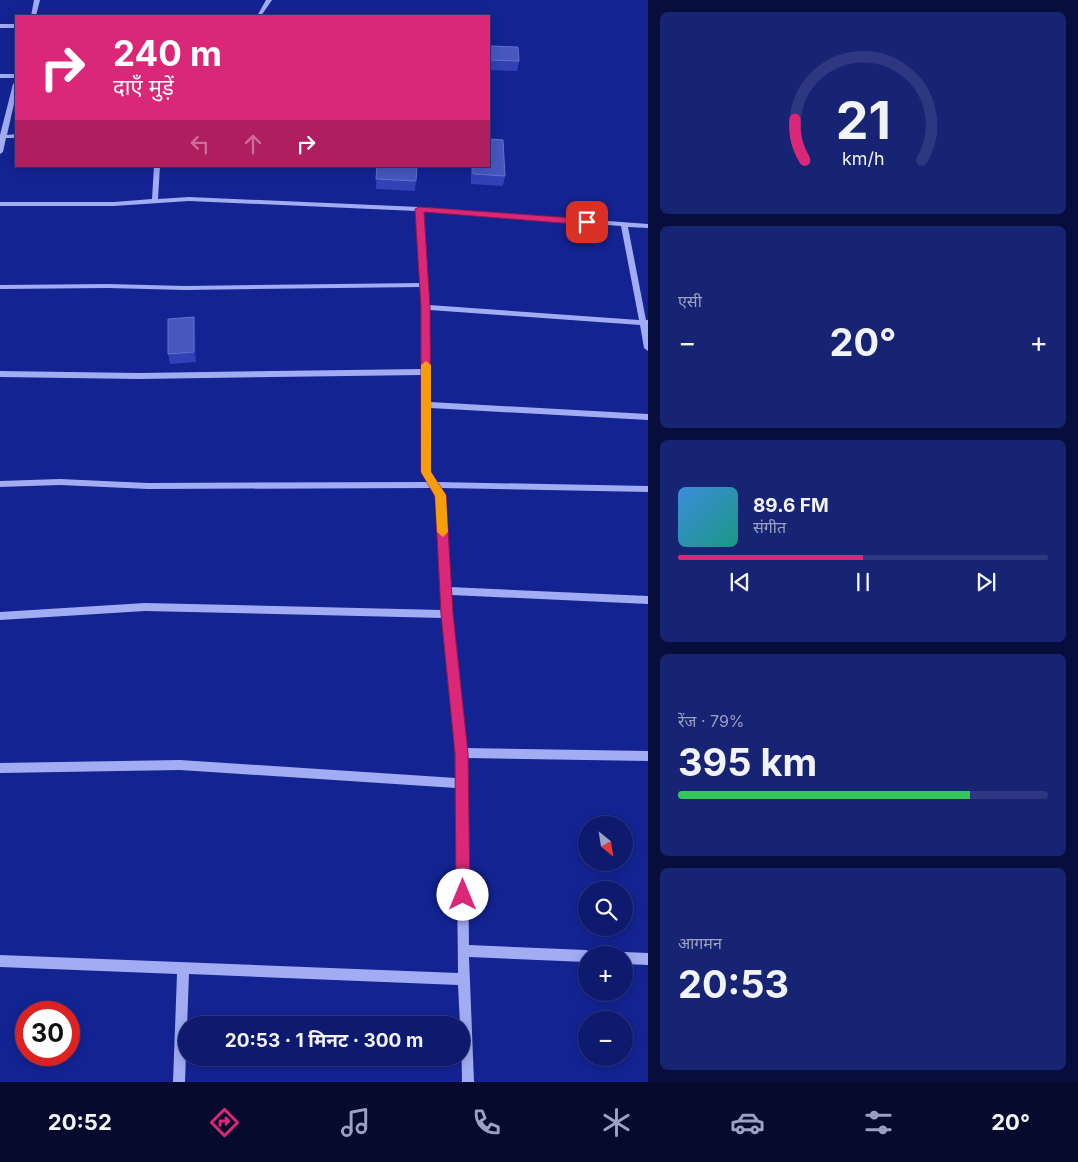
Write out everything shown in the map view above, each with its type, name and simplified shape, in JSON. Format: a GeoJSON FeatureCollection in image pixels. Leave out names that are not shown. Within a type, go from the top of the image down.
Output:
{"type":"FeatureCollection","features":[{"type":"Feature","properties":{"kind":"street"},"geometry":{"type":"LineString","coordinates":[[33,15],[37,0]]}},
{"type":"Feature","properties":{"kind":"street"},"geometry":{"type":"LineString","coordinates":[[260,15],[269,0]]}},
{"type":"Feature","properties":{"kind":"street"},"geometry":{"type":"LineString","coordinates":[[0,26],[15,26]]}},
{"type":"Feature","properties":{"kind":"street"},"geometry":{"type":"LineString","coordinates":[[0,76],[15,76]]}},
{"type":"Feature","properties":{"kind":"street"},"geometry":{"type":"LineString","coordinates":[[0,152],[15,88]]}},
{"type":"Feature","properties":{"kind":"street"},"geometry":{"type":"LineString","coordinates":[[2,137],[15,136]]}},
{"type":"Feature","properties":{"kind":"street"},"geometry":{"type":"LineString","coordinates":[[155,202],[157,167]]}},
{"type":"Feature","properties":{"kind":"street"},"geometry":{"type":"LineString","coordinates":[[0,204],[114,204],[188,199],[419,209],[648,226]]}},
{"type":"Feature","properties":{"kind":"street"},"geometry":{"type":"LineString","coordinates":[[419,209],[426,307],[426,472],[441,495],[447,614],[461,753],[464,979],[468,1082]]}},
{"type":"Feature","properties":{"kind":"street"},"geometry":{"type":"LineString","coordinates":[[624,225],[645,323],[648,348]]}},
{"type":"Feature","properties":{"kind":"street"},"geometry":{"type":"LineString","coordinates":[[0,288],[108,286],[185,288],[424,284]]}},
{"type":"Feature","properties":{"kind":"street"},"geometry":{"type":"LineString","coordinates":[[426,307],[645,323]]}},
{"type":"Feature","properties":{"kind":"street"},"geometry":{"type":"LineString","coordinates":[[0,374],[139,376],[426,372]]}},
{"type":"Feature","properties":{"kind":"street"},"geometry":{"type":"LineString","coordinates":[[427,405],[648,417]]}},
{"type":"Feature","properties":{"kind":"street"},"geometry":{"type":"LineString","coordinates":[[0,484],[60,482],[148,486],[434,485],[648,489]]}},
{"type":"Feature","properties":{"kind":"street"},"geometry":{"type":"LineString","coordinates":[[446,591],[648,600]]}},
{"type":"Feature","properties":{"kind":"street"},"geometry":{"type":"LineString","coordinates":[[0,616],[145,607],[447,614]]}},
{"type":"Feature","properties":{"kind":"street"},"geometry":{"type":"LineString","coordinates":[[461,753],[648,756]]}},
{"type":"Feature","properties":{"kind":"street"},"geometry":{"type":"LineString","coordinates":[[0,768],[180,765],[462,783]]}},
{"type":"Feature","properties":{"kind":"street"},"geometry":{"type":"LineString","coordinates":[[464,951],[578,956]]}},
{"type":"Feature","properties":{"kind":"street"},"geometry":{"type":"LineString","coordinates":[[633,958],[648,959]]}},
{"type":"Feature","properties":{"kind":"street"},"geometry":{"type":"LineString","coordinates":[[0,961],[464,979]]}},
{"type":"Feature","properties":{"kind":"street"},"geometry":{"type":"LineString","coordinates":[[178,1082],[183,969]]}},
{"type":"Feature","properties":{"kind":"building"},"geometry":{"type":"Polygon","coordinates":[[[490,46],[518,47],[519,61],[490,60],[490,46]]]}},
{"type":"Feature","properties":{"kind":"building"},"geometry":{"type":"Polygon","coordinates":[[[490,139],[503,140],[505,176],[473,174],[473,167],[490,167],[490,139]]]}},
{"type":"Feature","properties":{"kind":"building"},"geometry":{"type":"Polygon","coordinates":[[[377,167],[417,167],[416,181],[376,179],[377,167]]]}},
{"type":"Feature","properties":{"kind":"building"},"geometry":{"type":"Polygon","coordinates":[[[194,317],[194,352],[168,354],[168,319],[194,317]]]}},
{"type":"Feature","properties":{"kind":"slow traffic"},"geometry":{"type":"LineString","coordinates":[[426,365],[426,472],[441,495],[443,532]]}},
{"type":"Feature","properties":{"kind":"route"},"geometry":{"type":"LineString","coordinates":[[463,895],[461,753],[447,614],[441,495],[426,472],[426,307],[419,209],[587,222]]}}]}
